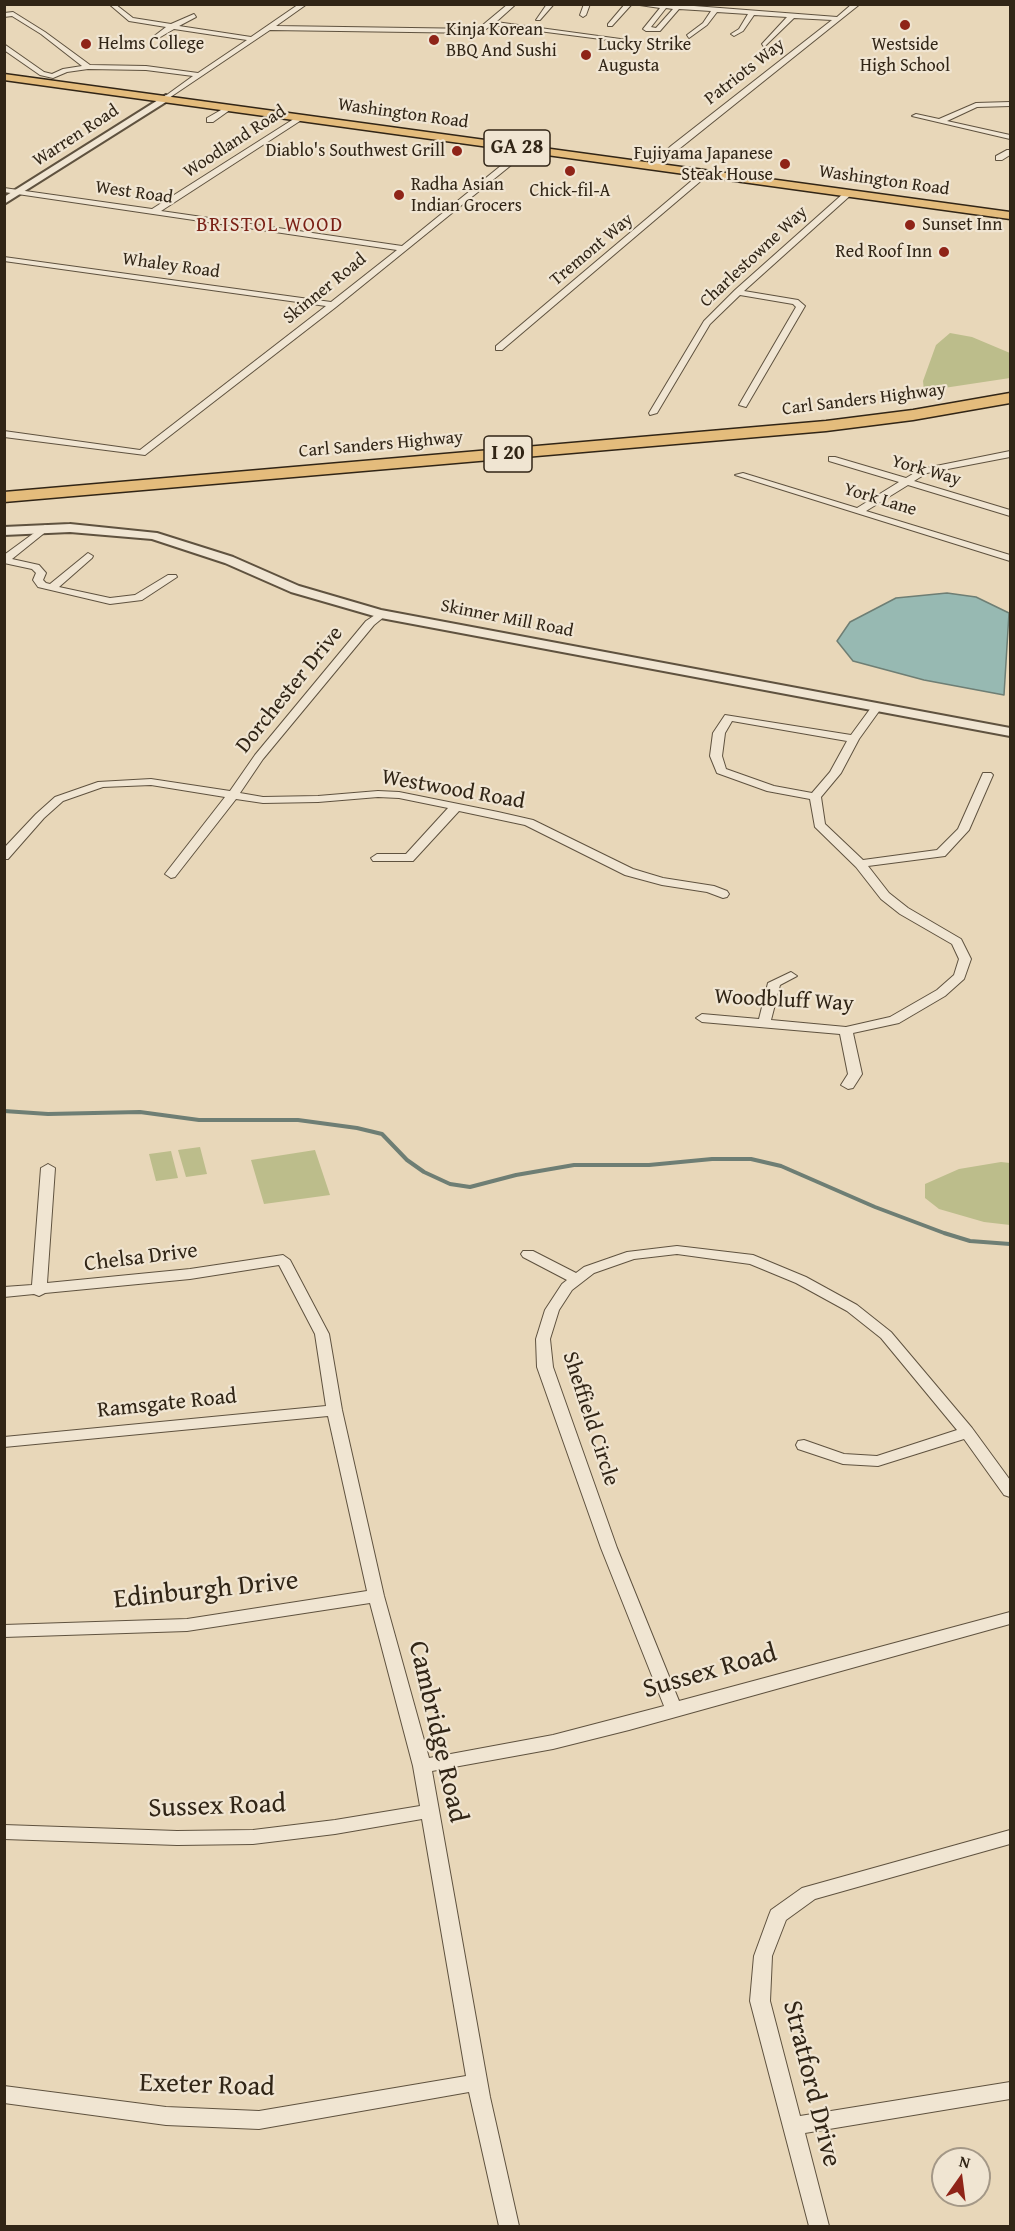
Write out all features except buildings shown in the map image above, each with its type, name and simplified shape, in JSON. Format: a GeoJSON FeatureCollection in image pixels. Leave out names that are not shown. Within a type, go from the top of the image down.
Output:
{"type":"FeatureCollection","features":[{"type":"Feature","properties":{"kind":"highway"},"geometry":{"type":"LineString","coordinates":[[855,423],[1011,391]]}},
{"type":"Feature","properties":{"kind":"highway","name":"Carl Sanders Highway"},"geometry":{"type":"LineString","coordinates":[[4,497],[855,423],[1011,399]]}},
{"type":"Feature","properties":{"kind":"highway","name":"Carl Sanders Highway"},"geometry":{"type":"LineString","coordinates":[[4,510],[826,438],[915,428],[1011,412]]}},
{"type":"Feature","properties":{"kind":"main road","name":"Washington Road"},"geometry":{"type":"LineString","coordinates":[[4,75],[1011,216]]}},
{"type":"Feature","properties":{"kind":"street"},"geometry":{"type":"LineString","coordinates":[[106,4],[112,5],[131,20],[253,39]]}},
{"type":"Feature","properties":{"kind":"street"},"geometry":{"type":"LineString","coordinates":[[166,98],[304,4]]}},
{"type":"Feature","properties":{"kind":"street"},"geometry":{"type":"LineString","coordinates":[[268,28],[480,31],[513,4]]}},
{"type":"Feature","properties":{"kind":"street"},"geometry":{"type":"LineString","coordinates":[[538,19],[551,4]]}},
{"type":"Feature","properties":{"kind":"street"},"geometry":{"type":"LineString","coordinates":[[583,15],[582,12],[587,4]]}},
{"type":"Feature","properties":{"kind":"street"},"geometry":{"type":"LineString","coordinates":[[610,25],[629,4]]}},
{"type":"Feature","properties":{"kind":"street"},"geometry":{"type":"LineString","coordinates":[[636,4],[838,19]]}},
{"type":"Feature","properties":{"kind":"street","name":"Patriots Way"},"geometry":{"type":"LineString","coordinates":[[654,167],[674,148],[858,4]]}},
{"type":"Feature","properties":{"kind":"street"},"geometry":{"type":"LineString","coordinates":[[664,7],[646,30],[658,30],[677,8]]}},
{"type":"Feature","properties":{"kind":"street"},"geometry":{"type":"LineString","coordinates":[[689,36],[705,24],[716,10]]}},
{"type":"Feature","properties":{"kind":"street"},"geometry":{"type":"LineString","coordinates":[[734,34],[741,30],[752,13]]}},
{"type":"Feature","properties":{"kind":"street"},"geometry":{"type":"LineString","coordinates":[[4,15],[13,14],[88,67]]}},
{"type":"Feature","properties":{"kind":"street"},"geometry":{"type":"LineString","coordinates":[[155,38],[194,16]]}},
{"type":"Feature","properties":{"kind":"street"},"geometry":{"type":"LineString","coordinates":[[764,45],[792,16]]}},
{"type":"Feature","properties":{"kind":"street"},"geometry":{"type":"LineString","coordinates":[[492,23],[632,41]]}},
{"type":"Feature","properties":{"kind":"street"},"geometry":{"type":"LineString","coordinates":[[4,46],[42,74],[53,76],[65,70],[88,67],[146,68],[198,75]]}},
{"type":"Feature","properties":{"kind":"street"},"geometry":{"type":"LineString","coordinates":[[54,83],[88,67]]}},
{"type":"Feature","properties":{"kind":"street","name":"Warren Road"},"geometry":{"type":"LineString","coordinates":[[4,201],[166,98]]}},
{"type":"Feature","properties":{"kind":"street"},"geometry":{"type":"LineString","coordinates":[[994,104],[1011,113]]}},
{"type":"Feature","properties":{"kind":"street"},"geometry":{"type":"LineString","coordinates":[[941,121],[976,105],[1011,104]]}},
{"type":"Feature","properties":{"kind":"street"},"geometry":{"type":"LineString","coordinates":[[210,120],[230,107]]}},
{"type":"Feature","properties":{"kind":"street"},"geometry":{"type":"LineString","coordinates":[[916,116],[1011,136]]}},
{"type":"Feature","properties":{"kind":"street","name":"Woodland Road"},"geometry":{"type":"LineString","coordinates":[[155,211],[300,117]]}},
{"type":"Feature","properties":{"kind":"street","name":"Skinner Road"},"geometry":{"type":"LineString","coordinates":[[4,434],[142,453],[333,305],[527,149]]}},
{"type":"Feature","properties":{"kind":"street"},"geometry":{"type":"LineString","coordinates":[[999,158],[1011,152]]}},
{"type":"Feature","properties":{"kind":"street","name":"Tremont Way"},"geometry":{"type":"LineString","coordinates":[[499,348],[705,174]]}},
{"type":"Feature","properties":{"kind":"street","name":"West Road"},"geometry":{"type":"LineString","coordinates":[[4,190],[402,248]]}},
{"type":"Feature","properties":{"kind":"street","name":"Charlestowne Way"},"geometry":{"type":"LineString","coordinates":[[653,413],[707,323],[738,292],[849,194]]}},
{"type":"Feature","properties":{"kind":"street","name":"Whaley Road"},"geometry":{"type":"LineString","coordinates":[[4,259],[333,305]]}},
{"type":"Feature","properties":{"kind":"street"},"geometry":{"type":"LineString","coordinates":[[738,292],[795,302],[801,306],[743,405]]}},
{"type":"Feature","properties":{"kind":"street"},"geometry":{"type":"LineString","coordinates":[[859,511],[924,471],[1011,454]]}},
{"type":"Feature","properties":{"kind":"street","name":"York Way"},"geometry":{"type":"LineString","coordinates":[[832,459],[1011,513]]}},
{"type":"Feature","properties":{"kind":"street","name":"York Lane"},"geometry":{"type":"LineString","coordinates":[[740,475],[1011,558]]}},
{"type":"Feature","properties":{"kind":"street"},"geometry":{"type":"LineString","coordinates":[[5,560],[45,528]]}},
{"type":"Feature","properties":{"kind":"street","name":"Skinner Mill Road"},"geometry":{"type":"LineString","coordinates":[[4,531],[45,528],[100,530],[153,536],[229,560],[295,589],[381,614],[1011,732]]}},
{"type":"Feature","properties":{"kind":"street"},"geometry":{"type":"LineString","coordinates":[[52,588],[88,556]]}},
{"type":"Feature","properties":{"kind":"street"},"geometry":{"type":"LineString","coordinates":[[5,560],[35,567],[41,573],[38,580],[42,585],[69,593],[123,601],[138,598],[172,577]]}},
{"type":"Feature","properties":{"kind":"street","name":"Dorchester Drive"},"geometry":{"type":"LineString","coordinates":[[171,874],[234,794],[259,757],[370,622],[381,614]]}},
{"type":"Feature","properties":{"kind":"street"},"geometry":{"type":"LineString","coordinates":[[854,739],[729,717],[719,733],[716,756],[721,771],[771,789],[815,797],[835,773],[854,739],[877,707]]}},
{"type":"Feature","properties":{"kind":"street"},"geometry":{"type":"LineString","coordinates":[[860,864],[941,854],[963,830],[987,775]]}},
{"type":"Feature","properties":{"kind":"street","name":"Westwood Road"},"geometry":{"type":"LineString","coordinates":[[4,856],[40,816],[59,799],[102,784],[152,782],[263,800],[286,801],[399,795],[529,822],[628,872],[662,881],[710,889],[723,894]]}},
{"type":"Feature","properties":{"kind":"street","name":"Woodbluff Way"},"geometry":{"type":"LineString","coordinates":[[702,1018],[846,1031],[894,1020],[941,993],[960,976],[965,959],[957,942],[904,911],[885,896],[860,864],[819,825],[815,797]]}},
{"type":"Feature","properties":{"kind":"street"},"geometry":{"type":"LineString","coordinates":[[377,858],[409,858],[456,807]]}},
{"type":"Feature","properties":{"kind":"street"},"geometry":{"type":"LineString","coordinates":[[764,1024],[774,983],[791,976]]}},
{"type":"Feature","properties":{"kind":"street"},"geometry":{"type":"LineString","coordinates":[[846,1031],[855,1074],[848,1084]]}},
{"type":"Feature","properties":{"kind":"street"},"geometry":{"type":"LineString","coordinates":[[39,1291],[48,1168]]}},
{"type":"Feature","properties":{"kind":"street","name":"Sheffield Circle"},"geometry":{"type":"LineString","coordinates":[[674,1709],[609,1548],[545,1367],[543,1339],[552,1310],[567,1287],[589,1270],[632,1256],[677,1250],[753,1260],[801,1280],[852,1308],[886,1335],[967,1432],[1011,1491]]}},
{"type":"Feature","properties":{"kind":"street"},"geometry":{"type":"LineString","coordinates":[[528,1254],[577,1279]]}},
{"type":"Feature","properties":{"kind":"street","name":"Chelsa Drive"},"geometry":{"type":"LineString","coordinates":[[4,1292],[39,1291],[190,1275],[283,1260]]}},
{"type":"Feature","properties":{"kind":"street","name":"Cambridge Road"},"geometry":{"type":"LineString","coordinates":[[283,1260],[322,1334],[334,1410],[376,1596],[422,1766],[478,2082],[508,2226]]}},
{"type":"Feature","properties":{"kind":"street","name":"Ramsgate Road"},"geometry":{"type":"LineString","coordinates":[[4,1442],[334,1410]]}},
{"type":"Feature","properties":{"kind":"street"},"geometry":{"type":"LineString","coordinates":[[804,1445],[843,1459],[878,1461],[967,1432]]}},
{"type":"Feature","properties":{"kind":"street","name":"Edinburgh Drive"},"geometry":{"type":"LineString","coordinates":[[4,1631],[187,1625],[376,1596]]}},
{"type":"Feature","properties":{"kind":"street","name":"Sussex Road"},"geometry":{"type":"LineString","coordinates":[[422,1766],[553,1742],[629,1724],[674,1709],[1011,1618]]}},
{"type":"Feature","properties":{"kind":"street","name":"Sussex Road"},"geometry":{"type":"LineString","coordinates":[[4,1832],[177,1838],[253,1837],[335,1827],[430,1811]]}},
{"type":"Feature","properties":{"kind":"street","name":"Stratford Drive"},"geometry":{"type":"LineString","coordinates":[[819,2226],[795,2126],[760,2001],[763,1956],[778,1915],[809,1893],[1011,1837]]}},
{"type":"Feature","properties":{"kind":"street","name":"Exeter Road"},"geometry":{"type":"LineString","coordinates":[[4,2094],[166,2116],[259,2120],[478,2082]]}},
{"type":"Feature","properties":{"kind":"street"},"geometry":{"type":"LineString","coordinates":[[795,2126],[1011,2090]]}},
{"type":"Feature","properties":{"kind":"green space"},"geometry":{"type":"Polygon","coordinates":[[[950,333],[972,337],[1010,353],[1010,378],[924,391],[923,381],[936,345],[950,333]]]}},
{"type":"Feature","properties":{"kind":"green space"},"geometry":{"type":"Polygon","coordinates":[[[200,1147],[207,1174],[186,1177],[178,1150],[200,1147]]]}},
{"type":"Feature","properties":{"kind":"green space"},"geometry":{"type":"Polygon","coordinates":[[[315,1150],[330,1195],[264,1204],[251,1160],[315,1150]]]}},
{"type":"Feature","properties":{"kind":"green space"},"geometry":{"type":"Polygon","coordinates":[[[171,1151],[178,1178],[156,1181],[149,1154],[171,1151]]]}},
{"type":"Feature","properties":{"kind":"green space"},"geometry":{"type":"Polygon","coordinates":[[[1001,1162],[1010,1163],[1010,1225],[984,1222],[939,1209],[925,1198],[925,1184],[959,1169],[1001,1162]]]}},
{"type":"Feature","properties":{"kind":"water"},"geometry":{"type":"Polygon","coordinates":[[[947,593],[976,597],[1009,613],[1004,695],[924,680],[853,661],[837,641],[850,622],[896,598],[947,593]]]}},
{"type":"Feature","properties":{"kind":"waterway"},"geometry":{"type":"LineString","coordinates":[[4,1111],[48,1114],[140,1112],[199,1120],[298,1120],[357,1128],[382,1134],[407,1160],[424,1172],[450,1184],[470,1187],[516,1175],[574,1165],[649,1165],[712,1159],[751,1159],[781,1166],[875,1207],[944,1233],[970,1241],[1010,1244]]}},
{"type":"Feature","properties":{"kind":"place","name":"Westside High School"},"geometry":{"type":"Point","coordinates":[905,25]}},
{"type":"Feature","properties":{"kind":"place","name":"Kinja Korean BBQ And Sushi"},"geometry":{"type":"Point","coordinates":[434,40]}},
{"type":"Feature","properties":{"kind":"place","name":"Helms College"},"geometry":{"type":"Point","coordinates":[86,44]}},
{"type":"Feature","properties":{"kind":"place","name":"Lucky Strike Augusta"},"geometry":{"type":"Point","coordinates":[586,55]}},
{"type":"Feature","properties":{"kind":"place","name":"Diablo's Southwest Grill"},"geometry":{"type":"Point","coordinates":[457,151]}},
{"type":"Feature","properties":{"kind":"place","name":"Fujiyama Japanese Steak House"},"geometry":{"type":"Point","coordinates":[785,164]}},
{"type":"Feature","properties":{"kind":"place","name":"Chick-fil-A"},"geometry":{"type":"Point","coordinates":[570,171]}},
{"type":"Feature","properties":{"kind":"place","name":"Radha Asian Indian Grocers"},"geometry":{"type":"Point","coordinates":[399,195]}},
{"type":"Feature","properties":{"kind":"place","name":"Sunset Inn"},"geometry":{"type":"Point","coordinates":[910,225]}},
{"type":"Feature","properties":{"kind":"place","name":"Red Roof Inn"},"geometry":{"type":"Point","coordinates":[944,252]}},
{"type":"Feature","properties":{"kind":"district","name":"BRISTOL WOOD"},"geometry":{"type":"Point","coordinates":[270,226]}}]}
